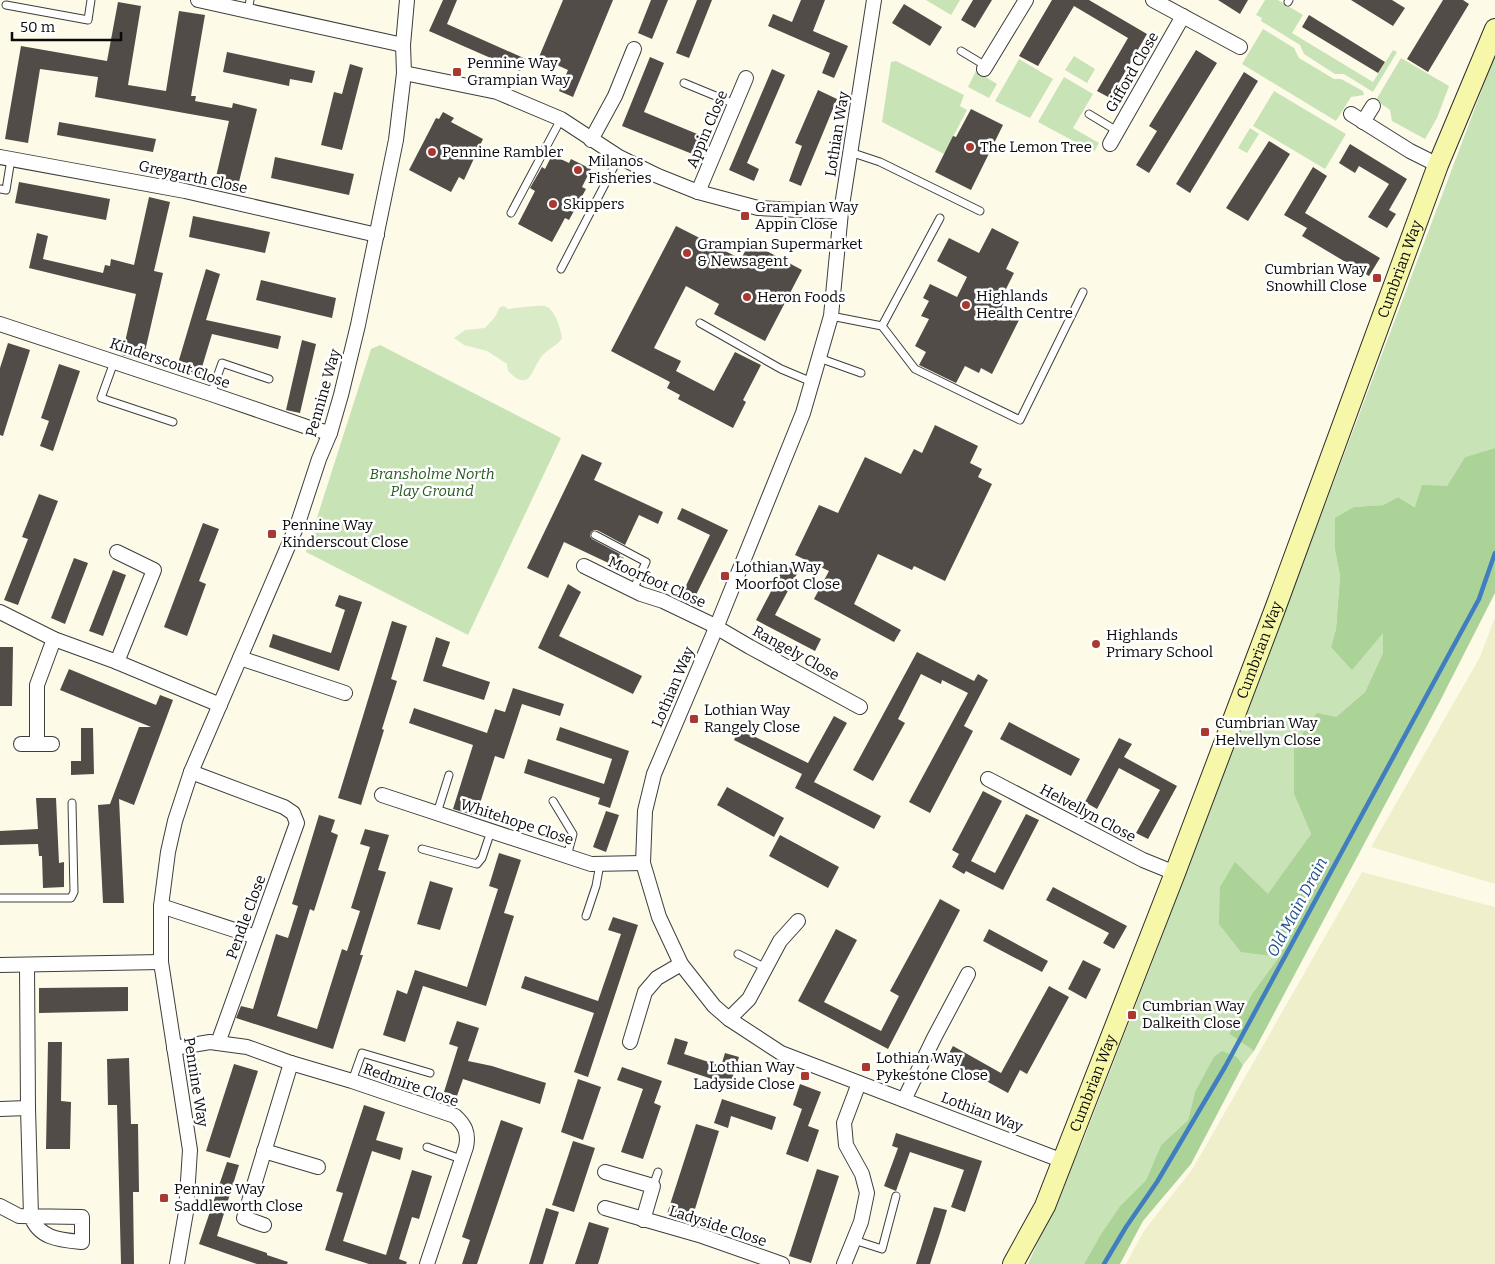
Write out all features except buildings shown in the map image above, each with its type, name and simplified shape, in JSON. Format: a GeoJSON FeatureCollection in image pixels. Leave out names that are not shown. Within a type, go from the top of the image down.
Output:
{"type":"FeatureCollection","features":[{"type":"Feature","properties":{"kind":"street"},"geometry":{"type":"LineString","coordinates":[[198,0],[249,6],[404,45]]}},
{"type":"Feature","properties":{"kind":"street","name":"Pennine Way"},"geometry":{"type":"LineString","coordinates":[[177,1264],[186,1212],[190,1150],[161,962],[161,906],[170,844],[175,821],[191,772],[298,523],[319,459],[330,433],[356,332],[396,140],[404,73],[407,0]]}},
{"type":"Feature","properties":{"kind":"street","name":"Lothian Way"},"geometry":{"type":"LineString","coordinates":[[874,0],[841,212],[831,316],[803,413],[716,628],[654,774],[645,810],[643,863],[659,917],[681,964],[714,1006],[729,1019],[781,1053],[1063,1161]]}},
{"type":"Feature","properties":{"kind":"street"},"geometry":{"type":"LineString","coordinates":[[985,68],[1026,0]]}},
{"type":"Feature","properties":{"kind":"street"},"geometry":{"type":"LineString","coordinates":[[1153,0],[1240,47]]}},
{"type":"Feature","properties":{"kind":"street","name":"Gifford Close"},"geometry":{"type":"LineString","coordinates":[[1110,144],[1183,16]]}},
{"type":"Feature","properties":{"kind":"street","name":"Cumbrian Way"},"geometry":{"type":"LineString","coordinates":[[1013,1264],[1045,1206],[1063,1161],[1278,600],[1438,165],[1495,30]]}},
{"type":"Feature","properties":{"kind":"street"},"geometry":{"type":"LineString","coordinates":[[591,140],[615,96],[634,49]]}},
{"type":"Feature","properties":{"kind":"street"},"geometry":{"type":"LineString","coordinates":[[404,73],[497,92],[561,119],[619,157],[658,176],[698,192],[758,208],[841,212]]}},
{"type":"Feature","properties":{"kind":"street","name":"Appin Close"},"geometry":{"type":"LineString","coordinates":[[698,192],[746,78]]}},
{"type":"Feature","properties":{"kind":"street"},"geometry":{"type":"LineString","coordinates":[[1363,122],[1372,106]]}},
{"type":"Feature","properties":{"kind":"street"},"geometry":{"type":"LineString","coordinates":[[1351,114],[1410,151],[1438,165]]}},
{"type":"Feature","properties":{"kind":"street","name":"Greygarth Close"},"geometry":{"type":"LineString","coordinates":[[5,158],[196,193],[377,235]]}},
{"type":"Feature","properties":{"kind":"street","name":"Kinderscout Close"},"geometry":{"type":"LineString","coordinates":[[0,324],[310,428],[330,433]]}},
{"type":"Feature","properties":{"kind":"street"},"geometry":{"type":"LineString","coordinates":[[117,552],[154,570],[118,662]]}},
{"type":"Feature","properties":{"kind":"street","name":"Moorfoot Close"},"geometry":{"type":"LineString","coordinates":[[584,566],[632,590],[663,601],[716,628]]}},
{"type":"Feature","properties":{"kind":"street"},"geometry":{"type":"LineString","coordinates":[[0,612],[54,639],[118,662],[220,705]]}},
{"type":"Feature","properties":{"kind":"street","name":"Rangely Close"},"geometry":{"type":"LineString","coordinates":[[716,628],[860,707]]}},
{"type":"Feature","properties":{"kind":"street"},"geometry":{"type":"LineString","coordinates":[[37,744],[37,685],[54,639]]}},
{"type":"Feature","properties":{"kind":"street"},"geometry":{"type":"LineString","coordinates":[[240,658],[345,693]]}},
{"type":"Feature","properties":{"kind":"street"},"geometry":{"type":"LineString","coordinates":[[21,744],[52,744]]}},
{"type":"Feature","properties":{"kind":"street","name":"Pendle Close"},"geometry":{"type":"LineString","coordinates":[[191,772],[284,807],[292,813],[297,823],[218,1043]]}},
{"type":"Feature","properties":{"kind":"street","name":"Helvellyn Close"},"geometry":{"type":"LineString","coordinates":[[988,779],[1143,860],[1175,872]]}},
{"type":"Feature","properties":{"kind":"street","name":"Whitehope Close"},"geometry":{"type":"LineString","coordinates":[[382,795],[590,864],[643,863]]}},
{"type":"Feature","properties":{"kind":"street"},"geometry":{"type":"LineString","coordinates":[[161,906],[256,937]]}},
{"type":"Feature","properties":{"kind":"street"},"geometry":{"type":"LineString","coordinates":[[729,1019],[749,1000],[780,941],[798,921]]}},
{"type":"Feature","properties":{"kind":"street"},"geometry":{"type":"LineString","coordinates":[[0,965],[27,966],[161,962]]}},
{"type":"Feature","properties":{"kind":"street"},"geometry":{"type":"LineString","coordinates":[[630,1042],[645,992],[657,978],[681,964]]}},
{"type":"Feature","properties":{"kind":"street"},"geometry":{"type":"LineString","coordinates":[[0,1206],[19,1216],[31,1216],[27,966]]}},
{"type":"Feature","properties":{"kind":"street"},"geometry":{"type":"LineString","coordinates":[[904,1100],[968,974]]}},
{"type":"Feature","properties":{"kind":"street","name":"Redmire Close"},"geometry":{"type":"LineString","coordinates":[[174,1048],[210,1042],[248,1047],[291,1063],[352,1080],[454,1116],[466,1128],[468,1136],[427,1264]]}},
{"type":"Feature","properties":{"kind":"street"},"geometry":{"type":"LineString","coordinates":[[264,1225],[244,1218],[291,1063]]}},
{"type":"Feature","properties":{"kind":"street"},"geometry":{"type":"LineString","coordinates":[[844,1264],[861,1222],[867,1193],[862,1174],[846,1145],[844,1123],[859,1083]]}},
{"type":"Feature","properties":{"kind":"street"},"geometry":{"type":"LineString","coordinates":[[0,1109],[28,1108]]}},
{"type":"Feature","properties":{"kind":"street"},"geometry":{"type":"LineString","coordinates":[[264,1151],[318,1167]]}},
{"type":"Feature","properties":{"kind":"street"},"geometry":{"type":"LineString","coordinates":[[605,1172],[653,1186]]}},
{"type":"Feature","properties":{"kind":"street","name":"Ladyside Close"},"geometry":{"type":"LineString","coordinates":[[644,1220],[653,1186]]}},
{"type":"Feature","properties":{"kind":"street","name":"Ladyside Close"},"geometry":{"type":"LineString","coordinates":[[605,1208],[699,1235],[782,1264]]}},
{"type":"Feature","properties":{"kind":"lane"},"geometry":{"type":"LineString","coordinates":[[6,5],[88,20],[91,0]]}},
{"type":"Feature","properties":{"kind":"lane"},"geometry":{"type":"LineString","coordinates":[[961,51],[985,68]]}},
{"type":"Feature","properties":{"kind":"lane"},"geometry":{"type":"LineString","coordinates":[[684,83],[735,104]]}},
{"type":"Feature","properties":{"kind":"lane"},"geometry":{"type":"LineString","coordinates":[[1089,114],[1117,131]]}},
{"type":"Feature","properties":{"kind":"lane"},"geometry":{"type":"LineString","coordinates":[[511,212],[561,119]]}},
{"type":"Feature","properties":{"kind":"lane"},"geometry":{"type":"LineString","coordinates":[[850,152],[880,162],[980,212]]}},
{"type":"Feature","properties":{"kind":"lane"},"geometry":{"type":"LineString","coordinates":[[560,269],[619,157]]}},
{"type":"Feature","properties":{"kind":"lane"},"geometry":{"type":"LineString","coordinates":[[0,189],[6,190],[5,158]]}},
{"type":"Feature","properties":{"kind":"lane"},"geometry":{"type":"LineString","coordinates":[[882,326],[940,218]]}},
{"type":"Feature","properties":{"kind":"lane"},"geometry":{"type":"LineString","coordinates":[[831,316],[882,326],[915,369],[1020,420],[1083,292]]}},
{"type":"Feature","properties":{"kind":"lane"},"geometry":{"type":"LineString","coordinates":[[700,323],[780,369],[812,382]]}},
{"type":"Feature","properties":{"kind":"lane"},"geometry":{"type":"LineString","coordinates":[[819,358],[860,373]]}},
{"type":"Feature","properties":{"kind":"lane"},"geometry":{"type":"LineString","coordinates":[[114,362],[101,398],[173,422]]}},
{"type":"Feature","properties":{"kind":"lane"},"geometry":{"type":"LineString","coordinates":[[211,394],[222,363],[269,379]]}},
{"type":"Feature","properties":{"kind":"lane"},"geometry":{"type":"LineString","coordinates":[[594,535],[646,562],[632,590]]}},
{"type":"Feature","properties":{"kind":"lane"},"geometry":{"type":"LineString","coordinates":[[437,813],[449,775]]}},
{"type":"Feature","properties":{"kind":"lane"},"geometry":{"type":"LineString","coordinates":[[553,801],[573,834],[567,856]]}},
{"type":"Feature","properties":{"kind":"lane"},"geometry":{"type":"LineString","coordinates":[[0,898],[71,898],[74,892],[72,803]]}},
{"type":"Feature","properties":{"kind":"lane"},"geometry":{"type":"LineString","coordinates":[[422,849],[477,864],[482,858],[491,831]]}},
{"type":"Feature","properties":{"kind":"lane"},"geometry":{"type":"LineString","coordinates":[[586,916],[596,886],[600,864]]}},
{"type":"Feature","properties":{"kind":"lane"},"geometry":{"type":"LineString","coordinates":[[738,954],[766,968]]}},
{"type":"Feature","properties":{"kind":"lane"},"geometry":{"type":"LineString","coordinates":[[352,1080],[362,1053],[430,1074]]}},
{"type":"Feature","properties":{"kind":"lane"},"geometry":{"type":"LineString","coordinates":[[427,1147],[462,1159]]}},
{"type":"Feature","properties":{"kind":"lane"},"geometry":{"type":"LineString","coordinates":[[653,1186],[658,1172]]}},
{"type":"Feature","properties":{"kind":"lane"},"geometry":{"type":"LineString","coordinates":[[854,1240],[882,1249],[896,1196]]}},
{"type":"Feature","properties":{"kind":"green space"},"geometry":{"type":"Polygon","coordinates":[[[926,0],[960,0],[951,15],[926,0]]]}},
{"type":"Feature","properties":{"kind":"green space"},"geometry":{"type":"Polygon","coordinates":[[[1265,0],[1278,0],[1303,15],[1292,33],[1373,82],[1393,50],[1397,52],[1373,92],[1344,74],[1335,74],[1304,54],[1300,45],[1261,21],[1262,18],[1256,15],[1265,0]]]}},
{"type":"Feature","properties":{"kind":"green space"},"geometry":{"type":"Polygon","coordinates":[[[1263,29],[1294,48],[1299,58],[1334,79],[1341,79],[1363,91],[1364,95],[1351,97],[1336,121],[1242,64],[1263,29]]]}},
{"type":"Feature","properties":{"kind":"green space"},"geometry":{"type":"Polygon","coordinates":[[[1495,55],[1495,448],[1465,457],[1447,486],[1416,507],[1398,497],[1383,505],[1354,507],[1335,550],[1340,576],[1336,629],[1331,647],[1383,632],[1383,653],[1365,692],[1336,717],[1294,794],[1311,834],[1268,895],[1279,957],[1252,994],[1229,1034],[1254,1051],[1243,1065],[1237,1057],[1195,1092],[1188,1120],[1161,1145],[1146,1180],[1120,1206],[1084,1264],[1028,1264],[1083,1141],[1152,963],[1495,55]]]}},
{"type":"Feature","properties":{"kind":"green space"},"geometry":{"type":"Polygon","coordinates":[[[1074,56],[1095,69],[1087,83],[1065,70],[1074,56]]]}},
{"type":"Feature","properties":{"kind":"green space"},"geometry":{"type":"Polygon","coordinates":[[[1401,58],[1449,86],[1437,118],[1425,139],[1392,121],[1390,110],[1376,100],[1401,58]]]}},
{"type":"Feature","properties":{"kind":"green space"},"geometry":{"type":"Polygon","coordinates":[[[1019,59],[1053,79],[1030,118],[995,101],[1019,59]]]}},
{"type":"Feature","properties":{"kind":"green space"},"geometry":{"type":"Polygon","coordinates":[[[896,61],[964,95],[960,106],[967,110],[944,154],[882,122],[891,62],[896,61]]]}},
{"type":"Feature","properties":{"kind":"green space"},"geometry":{"type":"Polygon","coordinates":[[[976,71],[997,84],[989,98],[968,87],[976,71]]]}},
{"type":"Feature","properties":{"kind":"green space"},"geometry":{"type":"Polygon","coordinates":[[[1064,77],[1093,94],[1073,128],[1099,143],[1094,152],[1038,122],[1064,77]]]}},
{"type":"Feature","properties":{"kind":"green space"},"geometry":{"type":"Polygon","coordinates":[[[1274,91],[1346,134],[1325,169],[1253,126],[1274,91]]]}},
{"type":"Feature","properties":{"kind":"green space"},"geometry":{"type":"Polygon","coordinates":[[[1250,128],[1259,134],[1247,153],[1238,148],[1250,128]]]}},
{"type":"Feature","properties":{"kind":"green space"},"geometry":{"type":"Polygon","coordinates":[[[504,306],[508,309],[545,306],[555,315],[559,325],[562,338],[540,358],[531,376],[527,379],[516,378],[508,371],[507,364],[487,351],[464,345],[454,338],[465,330],[485,328],[495,317],[500,307],[504,306]]]}},
{"type":"Feature","properties":{"kind":"green space","name":"Bransholme North Play Ground"},"geometry":{"type":"Polygon","coordinates":[[[380,345],[561,438],[468,635],[306,552],[371,349],[380,345]]]}},
{"type":"Feature","properties":{"kind":"green space"},"geometry":{"type":"Polygon","coordinates":[[[1495,448],[1495,593],[1438,705],[1254,1051],[1229,1034],[1252,994],[1279,957],[1241,952],[1219,924],[1220,887],[1235,862],[1268,894],[1311,834],[1294,794],[1294,746],[1317,713],[1336,717],[1365,692],[1383,653],[1383,633],[1352,670],[1331,647],[1336,629],[1340,576],[1335,550],[1335,518],[1354,507],[1383,505],[1398,497],[1415,507],[1422,485],[1447,486],[1465,457],[1495,448]]]}},
{"type":"Feature","properties":{"kind":"green space"},"geometry":{"type":"Polygon","coordinates":[[[1495,617],[1495,884],[1371,847],[1480,657],[1495,617]]]}},
{"type":"Feature","properties":{"kind":"green space"},"geometry":{"type":"Polygon","coordinates":[[[1362,872],[1495,907],[1495,1264],[1126,1264],[1143,1232],[1193,1168],[1362,872]]]}},
{"type":"Feature","properties":{"kind":"green space"},"geometry":{"type":"Polygon","coordinates":[[[1222,1051],[1237,1057],[1243,1065],[1191,1164],[1143,1221],[1120,1264],[1084,1264],[1120,1206],[1146,1180],[1161,1145],[1188,1120],[1195,1092],[1214,1057],[1222,1051]]]}},
{"type":"Feature","properties":{"kind":"waterway","name":"Old Main Drain"},"geometry":{"type":"LineString","coordinates":[[1104,1264],[1126,1227],[1157,1182],[1225,1067],[1479,599],[1495,553]]}},
{"type":"Feature","properties":{"kind":"place","name":"Pennine Way Grampian Way"},"geometry":{"type":"Point","coordinates":[457,72]}},
{"type":"Feature","properties":{"kind":"place","name":"The Lemon Tree"},"geometry":{"type":"Point","coordinates":[970,147]}},
{"type":"Feature","properties":{"kind":"place","name":"Pennine Rambler"},"geometry":{"type":"Point","coordinates":[432,152]}},
{"type":"Feature","properties":{"kind":"place","name":"Milanos Fisheries"},"geometry":{"type":"Point","coordinates":[578,170]}},
{"type":"Feature","properties":{"kind":"place","name":"Skippers"},"geometry":{"type":"Point","coordinates":[553,204]}},
{"type":"Feature","properties":{"kind":"place","name":"Grampian Way Appin Close"},"geometry":{"type":"Point","coordinates":[745,216]}},
{"type":"Feature","properties":{"kind":"place","name":"Grampian Supermarket & Newsagent"},"geometry":{"type":"Point","coordinates":[687,253]}},
{"type":"Feature","properties":{"kind":"place","name":"Cumbrian Way Snowhill Close"},"geometry":{"type":"Point","coordinates":[1377,278]}},
{"type":"Feature","properties":{"kind":"place","name":"Heron Foods"},"geometry":{"type":"Point","coordinates":[747,297]}},
{"type":"Feature","properties":{"kind":"place","name":"Highlands Health Centre"},"geometry":{"type":"Point","coordinates":[966,305]}},
{"type":"Feature","properties":{"kind":"place","name":"Pennine Way Kinderscout Close"},"geometry":{"type":"Point","coordinates":[272,534]}},
{"type":"Feature","properties":{"kind":"place","name":"Lothian Way Moorfoot Close"},"geometry":{"type":"Point","coordinates":[725,576]}},
{"type":"Feature","properties":{"kind":"place","name":"Highlands Primary School"},"geometry":{"type":"Point","coordinates":[1096,644]}},
{"type":"Feature","properties":{"kind":"place","name":"Lothian Way Rangely Close"},"geometry":{"type":"Point","coordinates":[694,719]}},
{"type":"Feature","properties":{"kind":"place","name":"Cumbrian Way Helvellyn Close"},"geometry":{"type":"Point","coordinates":[1205,732]}},
{"type":"Feature","properties":{"kind":"place","name":"Cumbrian Way Dalkeith Close"},"geometry":{"type":"Point","coordinates":[1132,1015]}},
{"type":"Feature","properties":{"kind":"place","name":"Lothian Way Pykestone Close"},"geometry":{"type":"Point","coordinates":[866,1067]}},
{"type":"Feature","properties":{"kind":"place","name":"Lothian Way Ladyside Close"},"geometry":{"type":"Point","coordinates":[805,1076]}},
{"type":"Feature","properties":{"kind":"place","name":"Pennine Way Saddleworth Close"},"geometry":{"type":"Point","coordinates":[164,1198]}}]}
